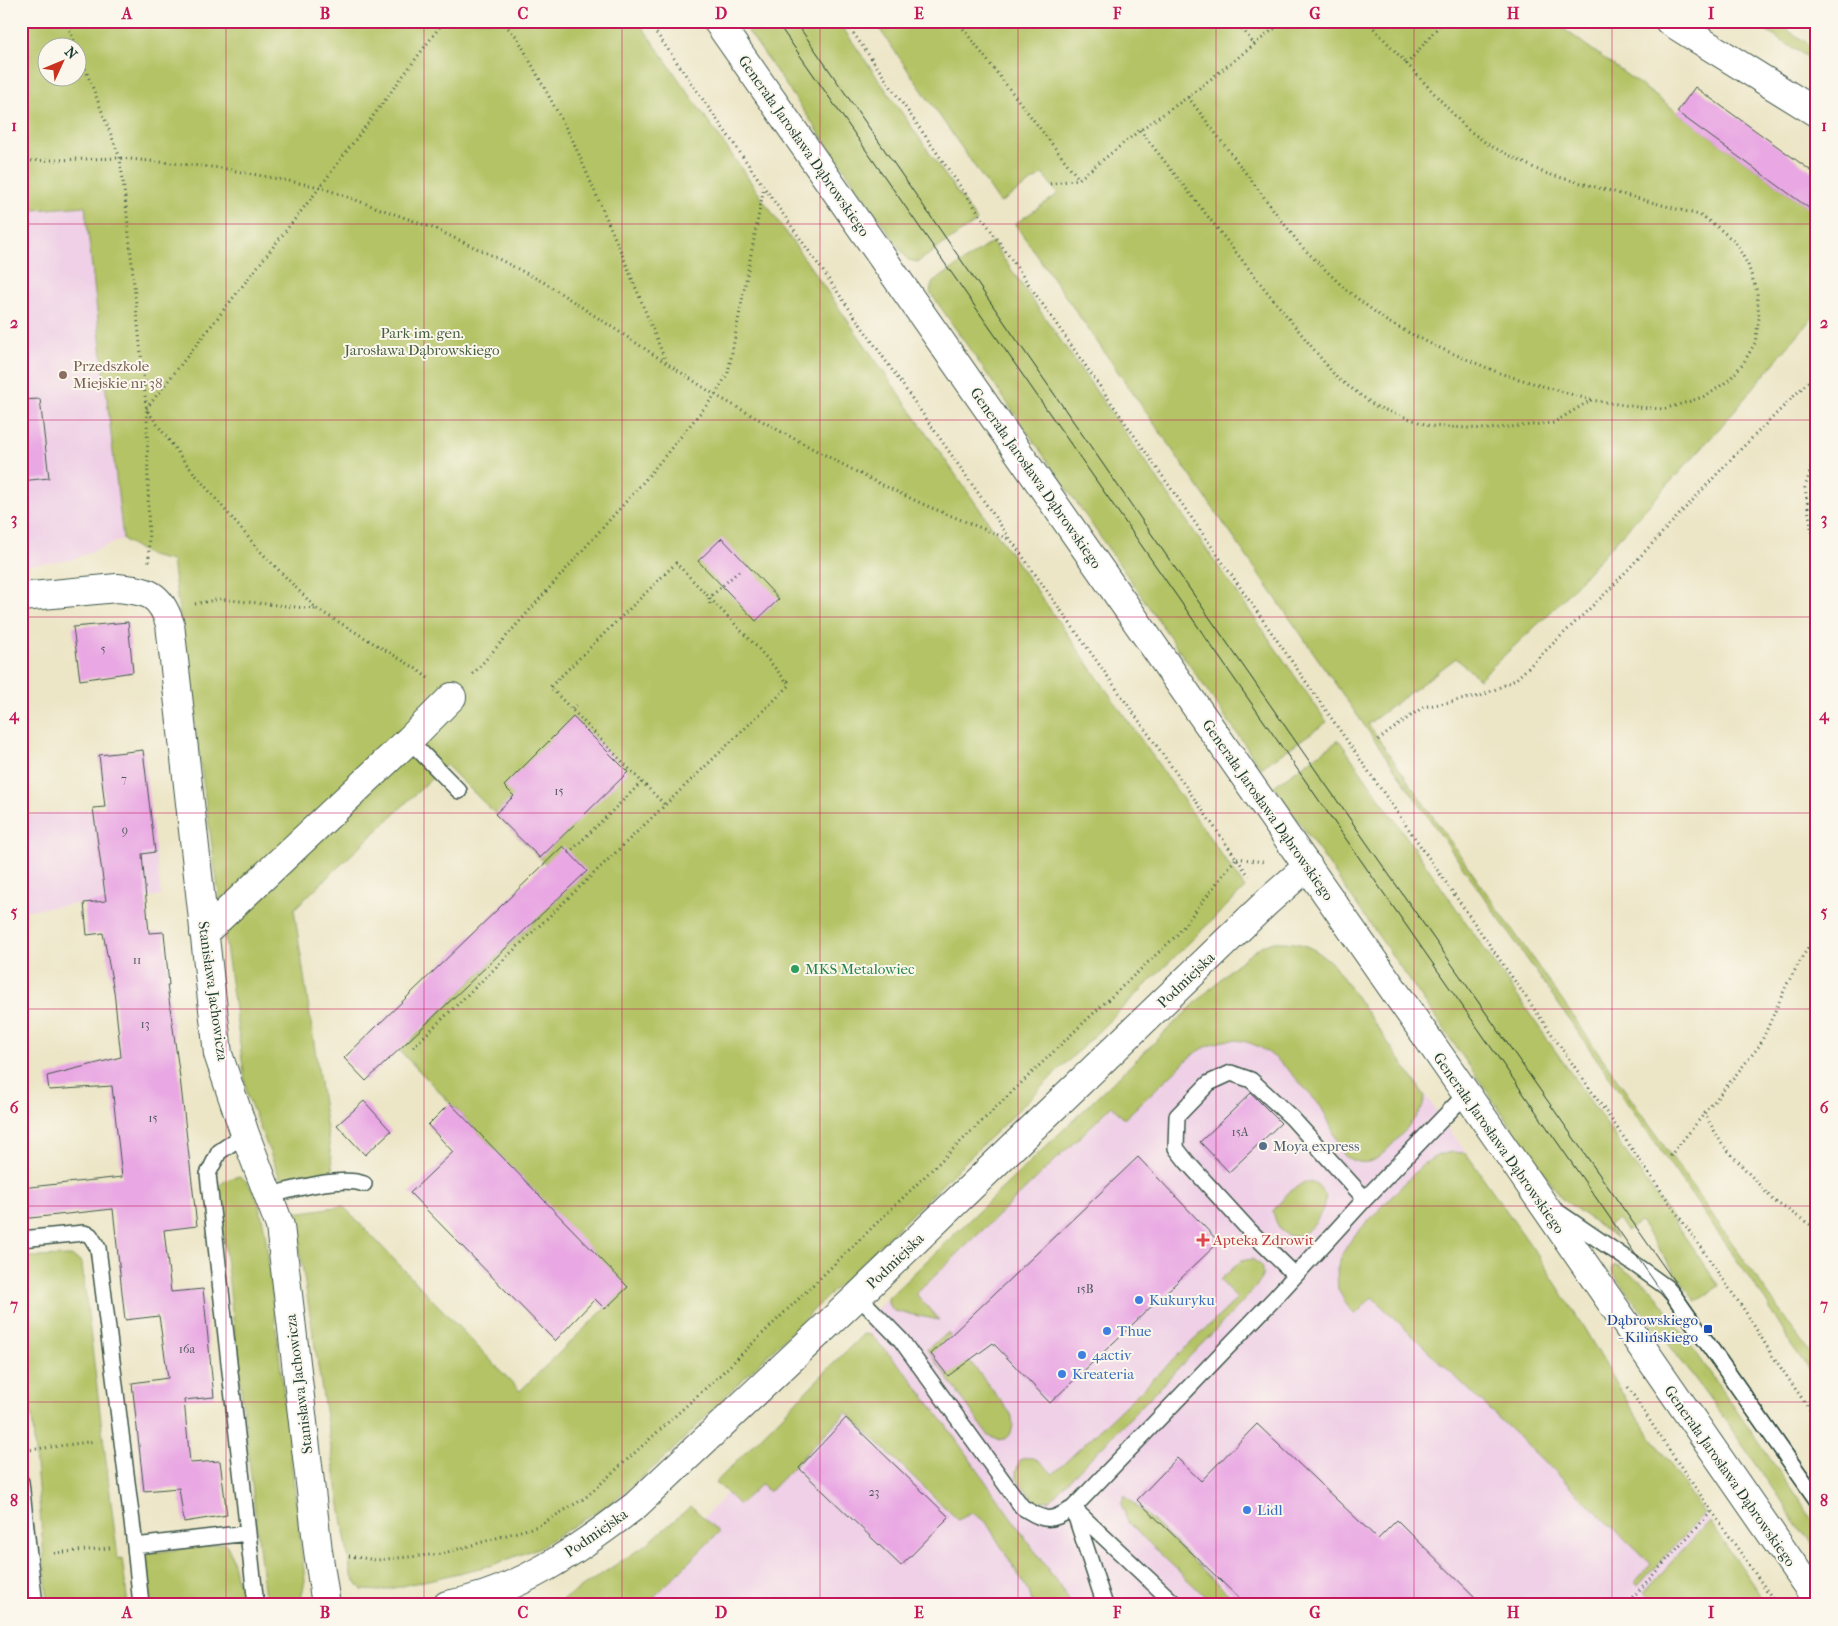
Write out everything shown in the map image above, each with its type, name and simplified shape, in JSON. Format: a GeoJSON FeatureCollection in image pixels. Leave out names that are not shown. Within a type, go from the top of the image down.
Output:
{"type":"FeatureCollection","features":[{"type":"Feature","properties":{"kind":"street","name":"Generała Jarosława Dąbrowskiego"},"geometry":{"type":"LineString","coordinates":[[717,21],[1308,866],[1817,1600]]}},
{"type":"Feature","properties":{"kind":"street"},"geometry":{"type":"LineString","coordinates":[[1669,21],[1817,113]]}},
{"type":"Feature","properties":{"kind":"street"},"geometry":{"type":"LineString","coordinates":[[21,597],[117,588],[132,589],[146,593],[158,600],[165,610]]}},
{"type":"Feature","properties":{"kind":"street","name":"Stanisława Jachowicza"},"geometry":{"type":"LineString","coordinates":[[165,610],[170,624],[218,1054],[244,1134],[280,1226],[326,1605]]}},
{"type":"Feature","properties":{"kind":"street"},"geometry":{"type":"LineString","coordinates":[[204,933],[409,740],[452,697]]}},
{"type":"Feature","properties":{"kind":"street","name":"Podmiejska"},"geometry":{"type":"LineString","coordinates":[[447,1605],[484,1596],[502,1589],[568,1554],[600,1533],[636,1505],[858,1296],[1267,902],[1308,866]]}},
{"type":"Feature","properties":{"kind":"lane"},"geometry":{"type":"LineString","coordinates":[[409,740],[458,791]]}},
{"type":"Feature","properties":{"kind":"lane"},"geometry":{"type":"LineString","coordinates":[[1295,1275],[1250,1231],[1176,1148],[1177,1116],[1209,1083],[1231,1073],[1251,1080],[1292,1118],[1364,1199]]}},
{"type":"Feature","properties":{"kind":"lane"},"geometry":{"type":"LineString","coordinates":[[858,1296],[901,1340],[1022,1508],[1042,1519],[1058,1518],[1073,1508],[1295,1275],[1364,1199],[1466,1094]]}},
{"type":"Feature","properties":{"kind":"lane"},"geometry":{"type":"LineString","coordinates":[[244,1134],[219,1152],[208,1174],[256,1605]]}},
{"type":"Feature","properties":{"kind":"lane"},"geometry":{"type":"LineString","coordinates":[[269,1195],[336,1182],[356,1181],[364,1184]]}},
{"type":"Feature","properties":{"kind":"lane"},"geometry":{"type":"LineString","coordinates":[[1539,1200],[1666,1287],[1817,1500]]}},
{"type":"Feature","properties":{"kind":"lane"},"geometry":{"type":"LineString","coordinates":[[21,1239],[78,1233],[90,1236],[98,1248],[135,1546],[140,1605]]}},
{"type":"Feature","properties":{"kind":"lane"},"geometry":{"type":"LineString","coordinates":[[21,1482],[25,1556],[35,1605]]}},
{"type":"Feature","properties":{"kind":"lane"},"geometry":{"type":"LineString","coordinates":[[1073,1508],[1105,1605]]}},
{"type":"Feature","properties":{"kind":"lane"},"geometry":{"type":"LineString","coordinates":[[1073,1508],[1176,1605]]}},
{"type":"Feature","properties":{"kind":"lane"},"geometry":{"type":"LineString","coordinates":[[135,1546],[248,1533]]}},
{"type":"Feature","properties":{"kind":"path"},"geometry":{"type":"LineString","coordinates":[[66,21],[73,38]]}},
{"type":"Feature","properties":{"kind":"path"},"geometry":{"type":"LineString","coordinates":[[146,409],[320,187],[444,21]]}},
{"type":"Feature","properties":{"kind":"path"},"geometry":{"type":"LineString","coordinates":[[501,21],[517,37],[572,141],[624,258],[666,362]]}},
{"type":"Feature","properties":{"kind":"path"},"geometry":{"type":"LineString","coordinates":[[318,1551],[376,1560],[441,1554],[538,1526],[585,1498],[719,1376],[1079,1027],[1176,936],[1236,858],[1010,540],[648,21]]}},
{"type":"Feature","properties":{"kind":"path"},"geometry":{"type":"LineString","coordinates":[[845,21],[1747,1314],[1772,1355],[1817,1420]]}},
{"type":"Feature","properties":{"kind":"path"},"geometry":{"type":"LineString","coordinates":[[957,21],[1079,178]]}},
{"type":"Feature","properties":{"kind":"path"},"geometry":{"type":"LineString","coordinates":[[1236,21],[1254,44]]}},
{"type":"Feature","properties":{"kind":"path"},"geometry":{"type":"LineString","coordinates":[[1050,184],[1079,178],[1140,130],[1188,97],[1284,21]]}},
{"type":"Feature","properties":{"kind":"path"},"geometry":{"type":"LineString","coordinates":[[1188,97],[1301,246],[1345,289],[1388,322],[1436,346],[1502,374],[1592,400],[1663,409],[1708,395],[1730,379],[1744,362],[1755,343],[1759,318],[1757,292],[1748,265],[1735,242],[1716,225],[1699,215],[1544,173],[1489,145],[1467,128],[1367,21]]}},
{"type":"Feature","properties":{"kind":"path"},"geometry":{"type":"LineString","coordinates":[[1407,64],[1443,21]]}},
{"type":"Feature","properties":{"kind":"path"},"geometry":{"type":"LineString","coordinates":[[88,77],[120,158],[126,204],[146,409],[150,556]]}},
{"type":"Feature","properties":{"kind":"path"},"geometry":{"type":"LineString","coordinates":[[1140,130],[1337,378],[1377,406],[1430,426],[1488,429],[1553,423],[1592,400]]}},
{"type":"Feature","properties":{"kind":"path"},"geometry":{"type":"LineString","coordinates":[[21,161],[120,158],[221,168],[320,187],[433,228],[545,283],[715,394],[872,480],[927,506],[1010,540]]}},
{"type":"Feature","properties":{"kind":"path"},"geometry":{"type":"LineString","coordinates":[[146,409],[184,461],[258,549],[317,609],[415,668],[452,697],[645,480],[715,394],[728,374],[764,187]]}},
{"type":"Feature","properties":{"kind":"path"},"geometry":{"type":"LineString","coordinates":[[1378,740],[1423,707],[1481,696],[1515,680],[1608,591],[1732,458],[1817,373]]}},
{"type":"Feature","properties":{"kind":"path"},"geometry":{"type":"LineString","coordinates":[[1817,449],[1805,488],[1817,565]]}},
{"type":"Feature","properties":{"kind":"path"},"geometry":{"type":"LineString","coordinates":[[413,1047],[789,686],[757,647],[676,563],[550,687],[665,805]]}},
{"type":"Feature","properties":{"kind":"path"},"geometry":{"type":"LineString","coordinates":[[709,598],[740,570]]}},
{"type":"Feature","properties":{"kind":"path"},"geometry":{"type":"LineString","coordinates":[[709,598],[710,604]]}},
{"type":"Feature","properties":{"kind":"path"},"geometry":{"type":"LineString","coordinates":[[165,610],[220,599],[317,609]]}},
{"type":"Feature","properties":{"kind":"path"},"geometry":{"type":"LineString","coordinates":[[787,682],[791,677]]}},
{"type":"Feature","properties":{"kind":"path"},"geometry":{"type":"LineString","coordinates":[[572,709],[578,703]]}},
{"type":"Feature","properties":{"kind":"path"},"geometry":{"type":"LineString","coordinates":[[569,853],[642,782]]}},
{"type":"Feature","properties":{"kind":"path"},"geometry":{"type":"LineString","coordinates":[[1670,1156],[1760,1045],[1787,984],[1817,932]]}},
{"type":"Feature","properties":{"kind":"path"},"geometry":{"type":"LineString","coordinates":[[1704,1114],[1722,1144],[1774,1200],[1817,1229]]}},
{"type":"Feature","properties":{"kind":"path"},"geometry":{"type":"LineString","coordinates":[[21,1452],[122,1438]]}},
{"type":"Feature","properties":{"kind":"path"},"geometry":{"type":"LineString","coordinates":[[1629,1601],[1712,1511]]}},
{"type":"Feature","properties":{"kind":"path"},"geometry":{"type":"LineString","coordinates":[[25,1556],[135,1546]]}},
{"type":"Feature","properties":{"kind":"shaded area","name":"Przedszkole Miejskie nr 38"},"geometry":{"type":"Polygon","coordinates":[[[85,205],[123,539],[71,560],[21,566],[21,211],[85,205]]]}},
{"type":"Feature","properties":{"kind":"shaded area"},"geometry":{"type":"Polygon","coordinates":[[[149,803],[161,896],[21,911],[21,816],[149,803]]]}},
{"type":"Feature","properties":{"kind":"shaded area"},"geometry":{"type":"Polygon","coordinates":[[[1274,942],[1290,942],[1305,945],[1320,952],[1334,965],[1541,1260],[1628,1403],[1767,1605],[609,1605],[673,1550],[868,1345],[866,1319],[1234,966],[1261,946],[1274,942]]]}},
{"type":"Feature","properties":{"kind":"green space","name":"Park im. gen. Jarosława Dąbrowskiego"},"geometry":{"type":"Polygon","coordinates":[[[21,21],[638,21],[1245,888],[733,1389],[667,1456],[618,1498],[538,1548],[493,1565],[381,1591],[362,1590],[351,1575],[294,1213],[343,1206],[520,1391],[627,1287],[400,1051],[569,887],[446,765],[294,909],[333,1170],[282,1183],[247,1095],[172,561],[150,556],[123,539],[85,206],[21,211],[21,21]]]}},
{"type":"Feature","properties":{"kind":"green space"},"geometry":{"type":"Polygon","coordinates":[[[741,21],[838,21],[977,221],[918,262],[908,260],[741,21]]]}},
{"type":"Feature","properties":{"kind":"green space"},"geometry":{"type":"Polygon","coordinates":[[[874,21],[1553,21],[1817,214],[1817,312],[1718,430],[1552,611],[1479,679],[1456,658],[1368,724],[1817,1364],[1817,1381],[1790,1343],[1766,1302],[1015,224],[1058,194],[1043,174],[1000,203],[874,21]]]}},
{"type":"Feature","properties":{"kind":"green space"},"geometry":{"type":"Polygon","coordinates":[[[1750,21],[1773,21],[1817,49],[1817,63],[1750,21]]]}},
{"type":"Feature","properties":{"kind":"green space"},"geometry":{"type":"Polygon","coordinates":[[[992,242],[1327,722],[1261,768],[930,292],[932,283],[992,242]]]}},
{"type":"Feature","properties":{"kind":"green space"},"geometry":{"type":"Polygon","coordinates":[[[1339,740],[1719,1286],[1696,1302],[1640,1222],[1626,1231],[1618,1219],[1608,1226],[1617,1238],[1562,1199],[1274,786],[1339,740]]]}},
{"type":"Feature","properties":{"kind":"green space"},"geometry":{"type":"Polygon","coordinates":[[[1274,942],[1307,946],[1334,965],[1425,1096],[1423,1106],[1419,1112],[1404,1132],[1384,1153],[1374,1160],[1366,1162],[1354,1161],[1344,1155],[1321,1107],[1277,1059],[1251,1044],[1237,1040],[1223,1041],[1207,1047],[1190,1057],[1124,1119],[1112,1106],[916,1294],[939,1320],[894,1311],[888,1304],[888,1298],[1234,966],[1261,946],[1274,942]]]}},
{"type":"Feature","properties":{"kind":"green space"},"geometry":{"type":"Polygon","coordinates":[[[1451,1152],[1466,1153],[1541,1260],[1628,1403],[1704,1513],[1638,1586],[1635,1582],[1651,1564],[1372,1297],[1355,1315],[1346,1304],[1338,1289],[1337,1270],[1342,1254],[1353,1237],[1422,1165],[1436,1156],[1451,1152]]]}},
{"type":"Feature","properties":{"kind":"green space"},"geometry":{"type":"Polygon","coordinates":[[[239,1176],[245,1180],[254,1193],[265,1232],[305,1580],[301,1599],[294,1605],[269,1605],[264,1590],[218,1187],[226,1180],[239,1176]]]}},
{"type":"Feature","properties":{"kind":"green space"},"geometry":{"type":"Polygon","coordinates":[[[1304,1182],[1316,1183],[1326,1195],[1322,1211],[1310,1229],[1295,1236],[1288,1235],[1282,1231],[1277,1223],[1273,1211],[1288,1193],[1304,1182]]]}},
{"type":"Feature","properties":{"kind":"green space"},"geometry":{"type":"Polygon","coordinates":[[[71,1256],[80,1261],[82,1265],[118,1559],[122,1558],[128,1605],[48,1605],[21,1289],[21,1259],[29,1257],[71,1256]]]}},
{"type":"Feature","properties":{"kind":"green space"},"geometry":{"type":"Polygon","coordinates":[[[1252,1259],[1261,1265],[1263,1275],[1256,1287],[1234,1311],[1049,1501],[1039,1501],[1032,1498],[1017,1479],[1016,1471],[1020,1460],[1026,1458],[1035,1459],[1053,1474],[1237,1299],[1220,1280],[1241,1261],[1252,1259]]]}},
{"type":"Feature","properties":{"kind":"green space"},"geometry":{"type":"Polygon","coordinates":[[[1615,1265],[1652,1289],[1817,1526],[1817,1553],[1713,1403],[1613,1273],[1612,1267],[1615,1265]]]}},
{"type":"Feature","properties":{"kind":"green space"},"geometry":{"type":"Polygon","coordinates":[[[948,1333],[1011,1414],[1013,1427],[1009,1436],[1005,1439],[995,1439],[989,1436],[927,1349],[948,1333]]]}},
{"type":"Feature","properties":{"kind":"green space"},"geometry":{"type":"Polygon","coordinates":[[[863,1334],[871,1335],[904,1370],[945,1424],[1068,1598],[1069,1605],[1033,1605],[1029,1592],[986,1522],[972,1513],[958,1520],[846,1412],[769,1492],[761,1484],[739,1505],[716,1482],[863,1334]]]}},
{"type":"Feature","properties":{"kind":"green space"},"geometry":{"type":"Polygon","coordinates":[[[1125,1495],[1240,1605],[1214,1605],[1129,1524],[1121,1504],[1125,1495]]]}},
{"type":"Feature","properties":{"kind":"green space"},"geometry":{"type":"Polygon","coordinates":[[[691,1506],[719,1532],[646,1605],[555,1605],[647,1544],[691,1506]]]}},
{"type":"Feature","properties":{"kind":"green space"},"geometry":{"type":"Polygon","coordinates":[[[1709,1521],[1767,1605],[1657,1605],[1644,1592],[1709,1521]]]}},
{"type":"Feature","properties":{"kind":"green space"},"geometry":{"type":"Polygon","coordinates":[[[226,1543],[231,1554],[237,1581],[246,1580],[249,1597],[247,1605],[151,1605],[144,1554],[226,1543]]]}},
{"type":"Feature","properties":{"kind":"building"},"geometry":{"type":"Polygon","coordinates":[[[1695,87],[1817,175],[1817,214],[1677,112],[1695,87]]]}},
{"type":"Feature","properties":{"kind":"building"},"geometry":{"type":"Polygon","coordinates":[[[40,399],[49,478],[21,481],[21,400],[40,399]]]}},
{"type":"Feature","properties":{"kind":"building"},"geometry":{"type":"Polygon","coordinates":[[[722,538],[779,599],[756,621],[698,561],[722,538]]]}},
{"type":"Feature","properties":{"kind":"building"},"geometry":{"type":"Polygon","coordinates":[[[128,622],[133,672],[80,680],[73,627],[128,622]]]}},
{"type":"Feature","properties":{"kind":"building"},"geometry":{"type":"Polygon","coordinates":[[[573,717],[628,772],[540,858],[495,814],[514,796],[504,786],[573,717]]]}},
{"type":"Feature","properties":{"kind":"building"},"geometry":{"type":"Polygon","coordinates":[[[143,750],[155,852],[142,854],[149,933],[164,932],[169,985],[167,985],[197,1226],[164,1230],[171,1292],[203,1289],[214,1397],[184,1400],[190,1463],[220,1461],[227,1515],[184,1522],[179,1488],[144,1491],[132,1383],[168,1378],[159,1316],[125,1320],[113,1209],[21,1219],[21,1188],[122,1177],[112,1086],[49,1090],[47,1076],[121,1057],[114,991],[103,933],[87,935],[84,903],[106,901],[93,808],[105,807],[99,755],[143,750]]]}},
{"type":"Feature","properties":{"kind":"building"},"geometry":{"type":"Polygon","coordinates":[[[563,846],[587,871],[366,1081],[344,1058],[563,846]]]}},
{"type":"Feature","properties":{"kind":"building"},"geometry":{"type":"Polygon","coordinates":[[[1251,1093],[1281,1123],[1229,1172],[1200,1142],[1251,1093]]]}},
{"type":"Feature","properties":{"kind":"building"},"geometry":{"type":"Polygon","coordinates":[[[364,1101],[391,1131],[365,1155],[337,1125],[364,1101]]]}},
{"type":"Feature","properties":{"kind":"building"},"geometry":{"type":"Polygon","coordinates":[[[450,1103],[628,1287],[605,1309],[595,1299],[555,1341],[410,1193],[453,1152],[428,1125],[450,1103]]]}},
{"type":"Feature","properties":{"kind":"building"},"geometry":{"type":"Polygon","coordinates":[[[1138,1157],[1219,1242],[1050,1403],[993,1343],[948,1376],[931,1354],[1138,1157]]]}},
{"type":"Feature","properties":{"kind":"building"},"geometry":{"type":"Polygon","coordinates":[[[846,1418],[949,1517],[901,1566],[799,1468],[846,1418]]]}},
{"type":"Feature","properties":{"kind":"building","name":"Lidl"},"geometry":{"type":"Polygon","coordinates":[[[1257,1424],[1378,1539],[1397,1520],[1483,1605],[1246,1605],[1137,1500],[1177,1458],[1201,1481],[1257,1424]]]}},
{"type":"Feature","properties":{"kind":"tram line"},"geometry":{"type":"LineString","coordinates":[[776,21],[1817,1515]]}},
{"type":"Feature","properties":{"kind":"tram line"},"geometry":{"type":"LineString","coordinates":[[795,21],[1303,752],[1817,1485]]}},
{"type":"Feature","properties":{"kind":"place","name":"Przedszkole Miejskie nr 38"},"geometry":{"type":"Point","coordinates":[63,375]}},
{"type":"Feature","properties":{"kind":"place","name":"MKS Metalowiec"},"geometry":{"type":"Point","coordinates":[795,969]}},
{"type":"Feature","properties":{"kind":"place","name":"Moya express"},"geometry":{"type":"Point","coordinates":[1263,1146]}},
{"type":"Feature","properties":{"kind":"place","name":"Apteka Zdrowit"},"geometry":{"type":"Point","coordinates":[1203,1240]}},
{"type":"Feature","properties":{"kind":"place","name":"Kukuryku"},"geometry":{"type":"Point","coordinates":[1139,1300]}},
{"type":"Feature","properties":{"kind":"place","name":"Dąbrowskiego - Kilińskiego"},"geometry":{"type":"Point","coordinates":[1708,1329]}},
{"type":"Feature","properties":{"kind":"place","name":"Thue"},"geometry":{"type":"Point","coordinates":[1107,1331]}},
{"type":"Feature","properties":{"kind":"place","name":"4activ"},"geometry":{"type":"Point","coordinates":[1082,1355]}},
{"type":"Feature","properties":{"kind":"place","name":"Kreateria"},"geometry":{"type":"Point","coordinates":[1062,1374]}},
{"type":"Feature","properties":{"kind":"place","name":"Lidl"},"geometry":{"type":"Point","coordinates":[1247,1510]}}]}
